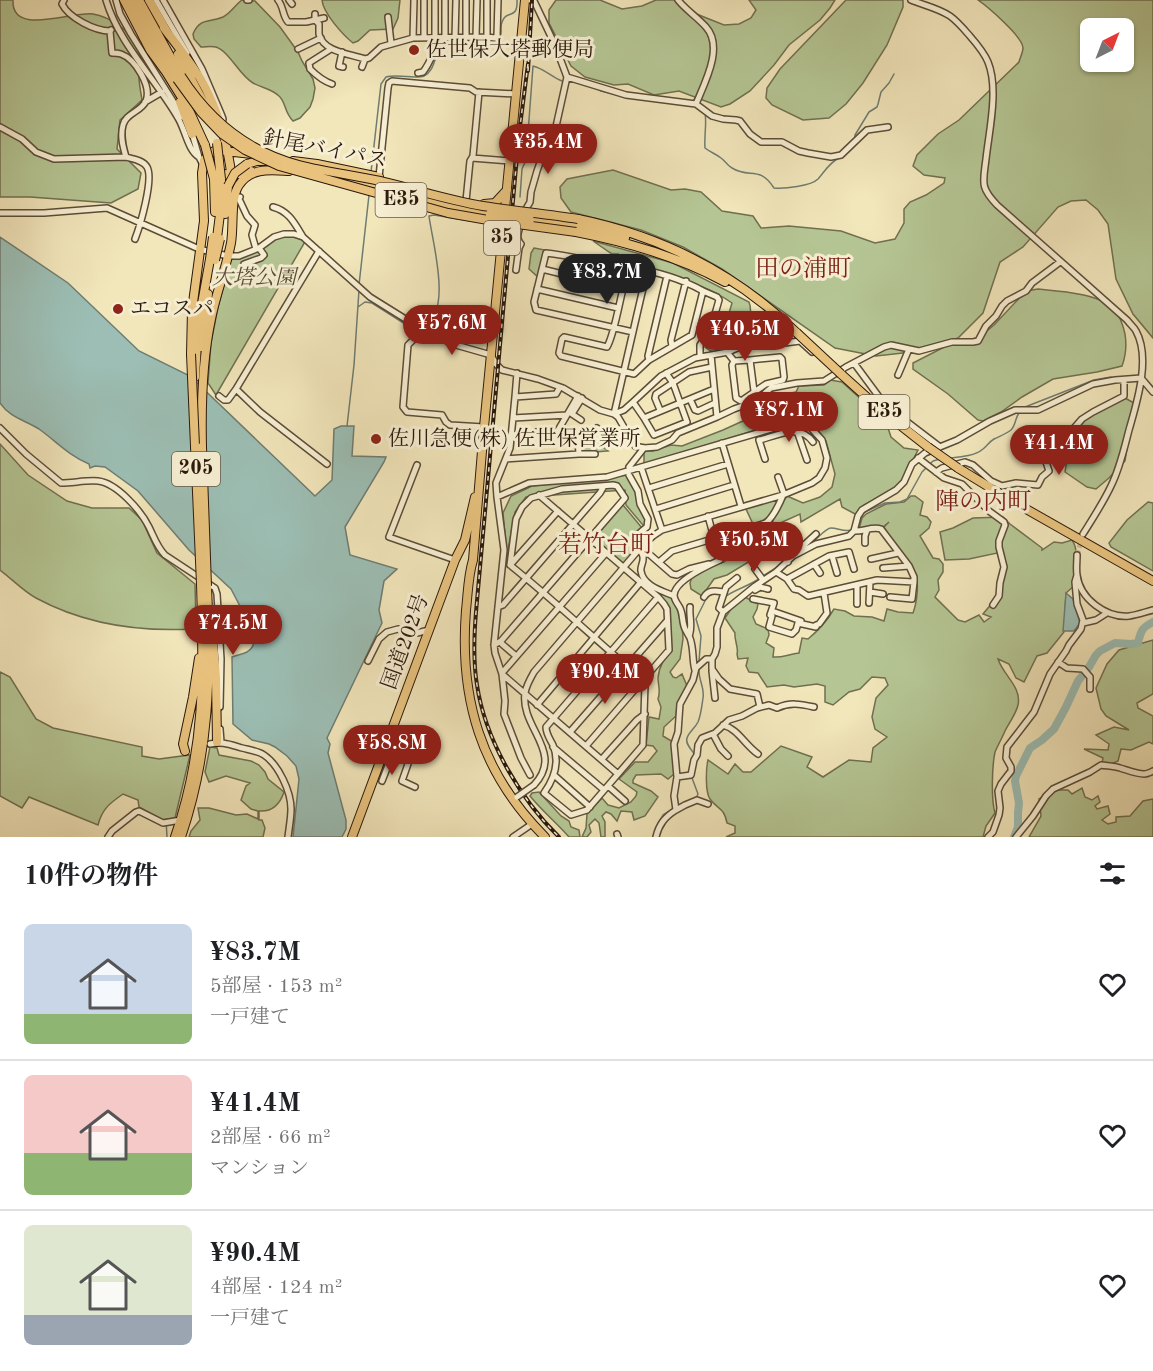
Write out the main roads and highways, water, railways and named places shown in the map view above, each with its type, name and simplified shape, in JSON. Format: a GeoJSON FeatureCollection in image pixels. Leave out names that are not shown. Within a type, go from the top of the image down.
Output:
{"type":"FeatureCollection","features":[{"type":"Feature","properties":{"kind":"highway"},"geometry":{"type":"LineString","coordinates":[[124,0],[182,107],[192,134]]}},
{"type":"Feature","properties":{"kind":"highway","name":"E35"},"geometry":{"type":"LineString","coordinates":[[132,0],[144,25],[201,112],[215,128],[270,155],[301,165],[474,204],[578,219],[619,229],[674,249],[737,284],[765,305],[838,373],[928,447],[958,468],[1153,581]]}},
{"type":"Feature","properties":{"kind":"highway","name":"E35"},"geometry":{"type":"LineString","coordinates":[[139,0],[179,78]]}},
{"type":"Feature","properties":{"kind":"highway"},"geometry":{"type":"LineString","coordinates":[[149,0],[164,28],[211,100],[222,129],[237,196]]}},
{"type":"Feature","properties":{"kind":"highway","name":"35"},"geometry":{"type":"LineString","coordinates":[[525,0],[479,477],[476,529],[465,623],[465,661],[466,683],[474,720],[492,767],[532,824],[545,837]]}},
{"type":"Feature","properties":{"kind":"highway"},"geometry":{"type":"LineString","coordinates":[[164,28],[185,56]]}},
{"type":"Feature","properties":{"kind":"highway"},"geometry":{"type":"LineString","coordinates":[[180,41],[198,81],[217,143],[217,238]]}},
{"type":"Feature","properties":{"kind":"highway"},"geometry":{"type":"LineString","coordinates":[[150,50],[188,106],[206,145],[218,179]]}},
{"type":"Feature","properties":{"kind":"highway"},"geometry":{"type":"LineString","coordinates":[[222,129],[232,145],[245,153]]}},
{"type":"Feature","properties":{"kind":"highway","name":"E35"},"geometry":{"type":"LineString","coordinates":[[235,139],[253,155],[279,166],[428,208],[479,219],[576,232],[614,240],[677,260],[718,278],[751,298],[797,333]]}},
{"type":"Feature","properties":{"kind":"highway"},"geometry":{"type":"LineString","coordinates":[[227,150],[216,150],[201,161],[214,172],[232,175],[265,168],[297,171]]}},
{"type":"Feature","properties":{"kind":"highway","name":"針尾バイパス"},"geometry":{"type":"LineString","coordinates":[[227,150],[318,164],[373,182]]}},
{"type":"Feature","properties":{"kind":"highway","name":"205"},"geometry":{"type":"LineString","coordinates":[[198,447],[202,402],[192,310],[204,221],[201,161]]}},
{"type":"Feature","properties":{"kind":"highway"},"geometry":{"type":"LineString","coordinates":[[198,356],[198,326],[228,186],[235,173],[247,164],[262,161],[280,162],[373,182],[487,214],[496,219],[504,213]]}},
{"type":"Feature","properties":{"kind":"highway","name":"針尾バイパス"},"geometry":{"type":"LineString","coordinates":[[237,196],[239,184],[254,172],[297,171],[373,182],[484,204],[496,207],[504,213]]}},
{"type":"Feature","properties":{"kind":"highway"},"geometry":{"type":"LineString","coordinates":[[373,182],[440,203],[487,214],[601,227],[674,249]]}},
{"type":"Feature","properties":{"kind":"highway"},"geometry":{"type":"LineString","coordinates":[[484,204],[495,203],[507,190]]}},
{"type":"Feature","properties":{"kind":"highway","name":"205"},"geometry":{"type":"LineString","coordinates":[[179,834],[196,785],[206,729],[209,672],[198,447],[198,356],[211,319],[228,256],[237,196]]}},
{"type":"Feature","properties":{"kind":"highway"},"geometry":{"type":"LineString","coordinates":[[487,214],[502,239]]}},
{"type":"Feature","properties":{"kind":"highway"},"geometry":{"type":"LineString","coordinates":[[530,219],[597,230],[647,245],[705,270],[751,298]]}},
{"type":"Feature","properties":{"kind":"highway","name":"35"},"geometry":{"type":"LineString","coordinates":[[470,570],[469,521],[479,477]]}},
{"type":"Feature","properties":{"kind":"highway","name":"国道202号"},"geometry":{"type":"LineString","coordinates":[[457,558],[472,532],[478,503]]}},
{"type":"Feature","properties":{"kind":"highway","name":"国道202号"},"geometry":{"type":"LineString","coordinates":[[352,837],[465,540],[469,521]]}},
{"type":"Feature","properties":{"kind":"highway"},"geometry":{"type":"LineString","coordinates":[[457,558],[465,555],[468,559]]}},
{"type":"Feature","properties":{"kind":"highway"},"geometry":{"type":"LineString","coordinates":[[205,614],[213,636],[216,668],[216,743]]}},
{"type":"Feature","properties":{"kind":"highway"},"geometry":{"type":"LineString","coordinates":[[188,751],[183,744],[196,681],[205,614]]}},
{"type":"Feature","properties":{"kind":"highway","name":"205"},"geometry":{"type":"LineString","coordinates":[[179,834],[200,728],[205,614]]}},
{"type":"Feature","properties":{"kind":"water"},"geometry":{"type":"Polygon","coordinates":[[[0,237],[68,283],[139,351],[190,376],[315,496],[332,480],[334,429],[341,426],[354,426],[352,456],[386,457],[345,527],[350,555],[397,569],[384,581],[379,610],[382,623],[327,738],[330,744],[328,753],[346,820],[346,829],[342,837],[293,837],[299,779],[296,766],[275,747],[252,740],[233,724],[232,657],[251,649],[255,636],[255,617],[241,608],[231,589],[189,550],[138,491],[105,467],[90,468],[89,464],[39,429],[13,415],[0,403],[0,237]]]}},
{"type":"Feature","properties":{"kind":"water"},"geometry":{"type":"Polygon","coordinates":[[[1066,593],[1073,599],[1080,623],[1074,631],[1063,631],[1066,593]]]}},
{"type":"Feature","properties":{"kind":"waterway"},"geometry":{"type":"LineString","coordinates":[[371,172],[381,84],[386,77],[424,76],[431,69],[438,51],[449,42],[498,40],[501,35],[502,22],[506,16],[514,13],[517,0]]}},
{"type":"Feature","properties":{"kind":"waterway"},"geometry":{"type":"LineString","coordinates":[[520,197],[522,169],[526,160],[533,66],[562,81]]}},
{"type":"Feature","properties":{"kind":"waterway"},"geometry":{"type":"LineString","coordinates":[[850,144],[869,112],[877,107],[881,92],[894,74]]}},
{"type":"Feature","properties":{"kind":"waterway"},"geometry":{"type":"LineString","coordinates":[[596,88],[617,95]]}},
{"type":"Feature","properties":{"kind":"waterway"},"geometry":{"type":"LineString","coordinates":[[654,101],[679,104]]}},
{"type":"Feature","properties":{"kind":"waterway"},"geometry":{"type":"LineString","coordinates":[[705,113],[705,148],[738,171],[759,174],[774,188],[810,184],[839,158]]}},
{"type":"Feature","properties":{"kind":"waterway"},"geometry":{"type":"LineString","coordinates":[[359,285],[369,195]]}},
{"type":"Feature","properties":{"kind":"waterway"},"geometry":{"type":"LineString","coordinates":[[422,327],[432,320],[437,308],[439,293],[437,259],[429,216],[477,222]]}},
{"type":"Feature","properties":{"kind":"waterway"},"geometry":{"type":"LineString","coordinates":[[347,426],[359,290]]}},
{"type":"Feature","properties":{"kind":"waterway"},"geometry":{"type":"LineString","coordinates":[[358,307],[365,302],[372,303],[413,329],[417,328]]}},
{"type":"Feature","properties":{"kind":"waterway"},"geometry":{"type":"LineString","coordinates":[[1025,407],[1094,380],[1111,377]]}},
{"type":"Feature","properties":{"kind":"waterway"},"geometry":{"type":"LineString","coordinates":[[950,458],[968,456],[980,451],[992,440],[1011,430],[1019,413]]}},
{"type":"Feature","properties":{"kind":"waterway"},"geometry":{"type":"LineString","coordinates":[[857,529],[863,514],[867,511],[885,503],[907,499],[922,472],[933,461],[940,459]]}},
{"type":"Feature","properties":{"kind":"waterway"},"geometry":{"type":"LineString","coordinates":[[810,544],[829,529],[852,530]]}},
{"type":"Feature","properties":{"kind":"waterway"},"geometry":{"type":"LineString","coordinates":[[763,576],[779,566]]}},
{"type":"Feature","properties":{"kind":"waterway"},"geometry":{"type":"LineString","coordinates":[[726,596],[759,579]]}},
{"type":"Feature","properties":{"kind":"waterway"},"geometry":{"type":"LineString","coordinates":[[699,661],[701,636],[696,619],[708,595]]}},
{"type":"Feature","properties":{"kind":"waterway"},"geometry":{"type":"LineString","coordinates":[[1014,837],[1018,827],[1019,803],[1015,781],[1030,748],[1054,729],[1078,681],[1096,655],[1115,643],[1138,643],[1142,630],[1153,622]]}},
{"type":"Feature","properties":{"kind":"waterway"},"geometry":{"type":"LineString","coordinates":[[695,755],[688,745],[687,738],[698,722],[701,710],[703,694],[699,669]]}},
{"type":"Feature","properties":{"kind":"waterway"},"geometry":{"type":"LineString","coordinates":[[692,778],[698,794],[696,798]]}},
{"type":"Feature","properties":{"kind":"waterway"},"geometry":{"type":"LineString","coordinates":[[659,822],[663,815],[673,809]]}},
{"type":"Feature","properties":{"kind":"waterway"},"geometry":{"type":"LineString","coordinates":[[166,819],[167,837]]}},
{"type":"Feature","properties":{"kind":"waterway"},"geometry":{"type":"LineString","coordinates":[[653,837],[656,829]]}},
{"type":"Feature","properties":{"kind":"tunnel"},"geometry":{"type":"LineString","coordinates":[[1077,555],[1083,534]]}},
{"type":"Feature","properties":{"kind":"railway"},"geometry":{"type":"LineString","coordinates":[[528,71],[532,0]]}},
{"type":"Feature","properties":{"kind":"railway"},"geometry":{"type":"LineString","coordinates":[[528,64],[519,134],[476,612],[474,658],[481,705],[496,747],[531,805],[559,837]]}},
{"type":"Feature","properties":{"kind":"place","name":"佐世保大塔郵便局"},"geometry":{"type":"Point","coordinates":[414,50]}},
{"type":"Feature","properties":{"kind":"place","name":"エコスパ"},"geometry":{"type":"Point","coordinates":[118,309]}},
{"type":"Feature","properties":{"kind":"place","name":"佐川急便(株) 佐世保営業所"},"geometry":{"type":"Point","coordinates":[376,439]}},
{"type":"Feature","properties":{"kind":"district","name":"田の浦町"},"geometry":{"type":"Point","coordinates":[803,270]}},
{"type":"Feature","properties":{"kind":"district","name":"陣の内町"},"geometry":{"type":"Point","coordinates":[983,503]}},
{"type":"Feature","properties":{"kind":"district","name":"若竹台町"},"geometry":{"type":"Point","coordinates":[606,546]}},
{"type":"Feature","properties":{"kind":"park label","name":"大塔公園"},"geometry":{"type":"Point","coordinates":[254,278]}}]}
